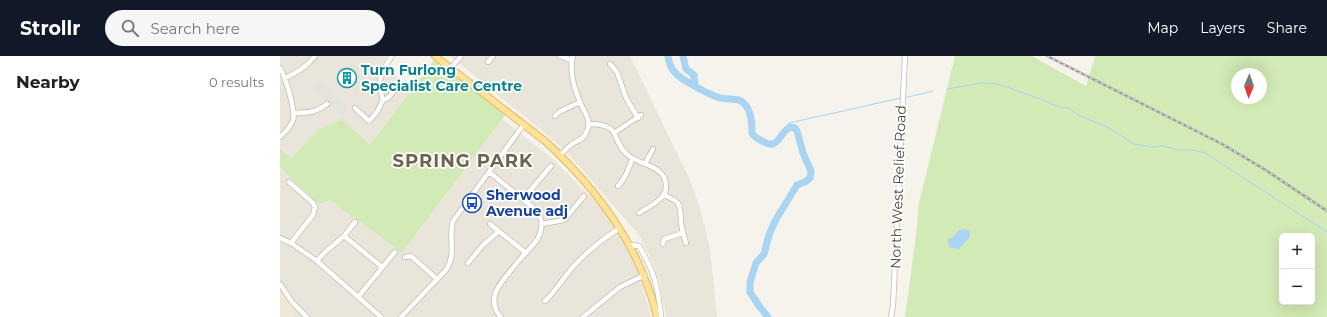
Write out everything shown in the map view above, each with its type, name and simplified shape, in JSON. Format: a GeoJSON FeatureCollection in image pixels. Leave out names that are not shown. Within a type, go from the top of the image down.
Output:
{"type":"FeatureCollection","features":[{"type":"Feature","properties":{"kind":"main road"},"geometry":{"type":"LineString","coordinates":[[435,56],[524,124],[560,155],[590,188],[631,245],[645,275],[659,316]]}},
{"type":"Feature","properties":{"kind":"street"},"geometry":{"type":"LineString","coordinates":[[285,78],[300,71],[308,65],[315,56]]}},
{"type":"Feature","properties":{"kind":"street"},"geometry":{"type":"LineString","coordinates":[[383,100],[379,87],[380,76],[392,56]]}},
{"type":"Feature","properties":{"kind":"street"},"geometry":{"type":"LineString","coordinates":[[451,68],[461,56]]}},
{"type":"Feature","properties":{"kind":"street"},"geometry":{"type":"LineString","coordinates":[[560,56],[572,58],[572,76],[580,102],[588,116],[589,124],[584,137],[571,145],[560,155]]}},
{"type":"Feature","properties":{"kind":"street","name":"North West Relief Road"},"geometry":{"type":"LineString","coordinates":[[891,317],[899,195],[905,56]]}},
{"type":"Feature","properties":{"kind":"street"},"geometry":{"type":"LineString","coordinates":[[488,62],[491,57]]}},
{"type":"Feature","properties":{"kind":"street"},"geometry":{"type":"LineString","coordinates":[[610,64],[617,72],[626,98],[640,116],[614,133]]}},
{"type":"Feature","properties":{"kind":"street"},"geometry":{"type":"LineString","coordinates":[[280,68],[285,78],[294,113],[293,121],[280,137]]}},
{"type":"Feature","properties":{"kind":"street"},"geometry":{"type":"LineString","coordinates":[[355,108],[369,121],[377,112],[383,100],[388,98],[394,91]]}},
{"type":"Feature","properties":{"kind":"street"},"geometry":{"type":"LineString","coordinates":[[556,116],[559,112],[580,102]]}},
{"type":"Feature","properties":{"kind":"street"},"geometry":{"type":"LineString","coordinates":[[294,113],[307,113],[315,111],[327,104]]}},
{"type":"Feature","properties":{"kind":"street"},"geometry":{"type":"LineString","coordinates":[[401,317],[446,270],[452,260],[451,230],[453,221],[524,124]]}},
{"type":"Feature","properties":{"kind":"street"},"geometry":{"type":"LineString","coordinates":[[589,124],[605,125],[610,128],[624,150],[633,158],[658,170],[662,175],[666,185],[664,195],[657,202],[639,213]]}},
{"type":"Feature","properties":{"kind":"street"},"geometry":{"type":"LineString","coordinates":[[645,164],[652,149]]}},
{"type":"Feature","properties":{"kind":"street"},"geometry":{"type":"LineString","coordinates":[[618,186],[625,178],[633,158]]}},
{"type":"Feature","properties":{"kind":"street"},"geometry":{"type":"LineString","coordinates":[[523,199],[551,166]]}},
{"type":"Feature","properties":{"kind":"street"},"geometry":{"type":"LineString","coordinates":[[489,172],[537,212],[542,224],[541,232],[537,240],[496,290],[494,304],[501,317]]}},
{"type":"Feature","properties":{"kind":"street"},"geometry":{"type":"LineString","coordinates":[[289,182],[314,203],[315,207],[313,215],[291,242]]}},
{"type":"Feature","properties":{"kind":"street"},"geometry":{"type":"LineString","coordinates":[[664,195],[674,200],[680,208],[683,233],[686,243]]}},
{"type":"Feature","properties":{"kind":"street"},"geometry":{"type":"LineString","coordinates":[[542,224],[564,220],[584,196]]}},
{"type":"Feature","properties":{"kind":"street"},"geometry":{"type":"LineString","coordinates":[[317,261],[344,236],[355,222]]}},
{"type":"Feature","properties":{"kind":"street"},"geometry":{"type":"LineString","coordinates":[[490,224],[526,254]]}},
{"type":"Feature","properties":{"kind":"street"},"geometry":{"type":"LineString","coordinates":[[546,301],[573,267],[595,244],[620,228]]}},
{"type":"Feature","properties":{"kind":"street"},"geometry":{"type":"LineString","coordinates":[[468,263],[483,245],[499,232]]}},
{"type":"Feature","properties":{"kind":"street"},"geometry":{"type":"LineString","coordinates":[[663,244],[664,239],[683,233]]}},
{"type":"Feature","properties":{"kind":"street"},"geometry":{"type":"LineString","coordinates":[[344,236],[382,267]]}},
{"type":"Feature","properties":{"kind":"street"},"geometry":{"type":"LineString","coordinates":[[280,238],[291,242],[317,261],[381,317]]}},
{"type":"Feature","properties":{"kind":"street"},"geometry":{"type":"LineString","coordinates":[[631,245],[639,246],[652,269],[658,289],[659,316]]}},
{"type":"Feature","properties":{"kind":"street"},"geometry":{"type":"LineString","coordinates":[[358,297],[395,252]]}},
{"type":"Feature","properties":{"kind":"street"},"geometry":{"type":"LineString","coordinates":[[405,257],[411,256],[437,279]]}},
{"type":"Feature","properties":{"kind":"street"},"geometry":{"type":"LineString","coordinates":[[583,317],[620,287],[645,275]]}},
{"type":"Feature","properties":{"kind":"street"},"geometry":{"type":"LineString","coordinates":[[280,284],[292,302],[307,317]]}},
{"type":"Feature","properties":{"kind":"street"},"geometry":{"type":"LineString","coordinates":[[651,292],[658,289]]}},
{"type":"Feature","properties":{"kind":"shaded area"},"geometry":{"type":"Polygon","coordinates":[[[280,56],[387,56],[382,64],[412,89],[370,145],[318,130],[291,159],[280,149],[280,56]]]}},
{"type":"Feature","properties":{"kind":"shaded area"},"geometry":{"type":"Polygon","coordinates":[[[449,56],[630,56],[689,178],[699,205],[710,248],[717,317],[666,317],[660,283],[655,267],[639,235],[561,147],[461,64],[449,56]]]}},
{"type":"Feature","properties":{"kind":"shaded area"},"geometry":{"type":"Polygon","coordinates":[[[320,79],[333,90],[333,95],[335,94],[345,103],[344,105],[348,108],[342,115],[335,110],[335,106],[333,108],[326,102],[324,98],[325,96],[318,93],[313,88],[320,79]]]}},
{"type":"Feature","properties":{"kind":"shaded area"},"geometry":{"type":"Polygon","coordinates":[[[502,119],[553,159],[604,211],[621,238],[639,273],[651,317],[280,317],[280,168],[319,204],[330,200],[402,253],[502,119]]]}},
{"type":"Feature","properties":{"kind":"shaded area"},"geometry":{"type":"Polygon","coordinates":[[[280,289],[296,312],[292,317],[280,317],[280,289]]]}},
{"type":"Feature","properties":{"kind":"green space"},"geometry":{"type":"Polygon","coordinates":[[[955,56],[1032,56],[1086,86],[1095,56],[1327,56],[1327,317],[905,317],[917,228],[918,207],[955,56]]]}},
{"type":"Feature","properties":{"kind":"green space"},"geometry":{"type":"Polygon","coordinates":[[[434,60],[506,114],[402,253],[330,200],[319,204],[280,168],[280,149],[291,158],[318,130],[342,119],[370,145],[434,60]]]}},
{"type":"Feature","properties":{"kind":"water"},"geometry":{"type":"Polygon","coordinates":[[[965,229],[970,232],[969,238],[959,249],[952,248],[948,244],[948,239],[954,237],[959,230],[965,229]]]}},
{"type":"Feature","properties":{"kind":"waterway"},"geometry":{"type":"LineString","coordinates":[[668,56],[671,68],[682,79],[715,96],[743,102],[750,114],[752,133],[758,139],[768,144],[772,144],[775,143],[790,127],[795,128],[797,131],[803,153],[811,171],[810,178],[797,185],[775,221],[769,235],[764,254],[756,263],[750,282],[750,292],[768,317]]}},
{"type":"Feature","properties":{"kind":"waterway"},"geometry":{"type":"LineString","coordinates":[[683,56],[686,69],[694,75],[695,86]]}},
{"type":"Feature","properties":{"kind":"waterway"},"geometry":{"type":"LineString","coordinates":[[947,89],[981,83],[998,84],[1056,106],[1068,108],[1080,116],[1107,127],[1134,144],[1151,147],[1163,146],[1178,150],[1193,150],[1205,153],[1327,232]]}},
{"type":"Feature","properties":{"kind":"waterway"},"geometry":{"type":"LineString","coordinates":[[904,98],[933,91]]}},
{"type":"Feature","properties":{"kind":"waterway"},"geometry":{"type":"LineString","coordinates":[[786,130],[789,123],[901,98]]}},
{"type":"Feature","properties":{"kind":"railway"},"geometry":{"type":"LineString","coordinates":[[1047,56],[1222,144],[1264,169],[1327,211]]}},
{"type":"Feature","properties":{"kind":"place","name":"Turn Furlong Specialist Care Centre"},"geometry":{"type":"Point","coordinates":[347,78]}},
{"type":"Feature","properties":{"kind":"place","name":"Sherwood Avenue adj"},"geometry":{"type":"Point","coordinates":[472,203]}},
{"type":"Feature","properties":{"kind":"district","name":"SPRING PARK"},"geometry":{"type":"Point","coordinates":[463,161]}}]}
